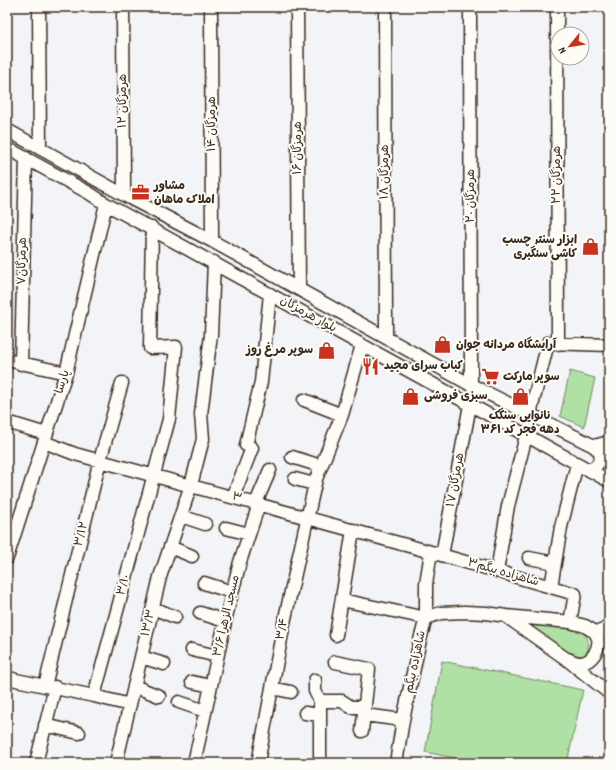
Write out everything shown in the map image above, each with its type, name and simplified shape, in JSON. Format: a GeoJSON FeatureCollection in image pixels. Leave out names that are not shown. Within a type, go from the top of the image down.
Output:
{"type":"FeatureCollection","features":[{"type":"Feature","properties":{"kind":"street"},"geometry":{"type":"LineString","coordinates":[[38,7],[40,148]]}},
{"type":"Feature","properties":{"kind":"street","name":"هرمزگان ۱۲"},"geometry":{"type":"LineString","coordinates":[[123,7],[124,195]]}},
{"type":"Feature","properties":{"kind":"street","name":"هرمزگان ۱۴"},"geometry":{"type":"LineString","coordinates":[[211,7],[212,241]]}},
{"type":"Feature","properties":{"kind":"street","name":"هرمزگان ۱۶"},"geometry":{"type":"LineString","coordinates":[[297,7],[299,289]]}},
{"type":"Feature","properties":{"kind":"street","name":"هرمزگان ۱۸"},"geometry":{"type":"LineString","coordinates":[[385,7],[386,338]]}},
{"type":"Feature","properties":{"kind":"street","name":"هرمزگان ۲۰"},"geometry":{"type":"LineString","coordinates":[[470,7],[471,385]]}},
{"type":"Feature","properties":{"kind":"street","name":"هرمزگان ۲۲"},"geometry":{"type":"LineString","coordinates":[[530,414],[553,343],[557,7]]}},
{"type":"Feature","properties":{"kind":"street","name":"بلوار هرمزگان"},"geometry":{"type":"LineString","coordinates":[[7,130],[124,195],[212,241],[471,385],[594,446]]}},
{"type":"Feature","properties":{"kind":"street","name":"بلوار هرمزگان"},"geometry":{"type":"LineString","coordinates":[[7,148],[609,482]]}},
{"type":"Feature","properties":{"kind":"street","name":"هرمزگان۷"},"geometry":{"type":"LineString","coordinates":[[21,364],[26,158]]}},
{"type":"Feature","properties":{"kind":"street","name":"پارسا"},"geometry":{"type":"LineString","coordinates":[[7,558],[66,373],[106,204]]}},
{"type":"Feature","properties":{"kind":"street","name":"۳/۱۰"},"geometry":{"type":"LineString","coordinates":[[94,696],[169,419],[176,347],[150,348],[152,228]]}},
{"type":"Feature","properties":{"kind":"street","name":"۱۳/۳"},"geometry":{"type":"LineString","coordinates":[[116,763],[160,577],[191,485],[203,439],[201,414],[211,335],[214,262]]}},
{"type":"Feature","properties":{"kind":"street"},"geometry":{"type":"LineString","coordinates":[[235,492],[252,448],[246,445],[261,382],[270,294]]}},
{"type":"Feature","properties":{"kind":"street"},"geometry":{"type":"LineString","coordinates":[[553,343],[609,345]]}},
{"type":"Feature","properties":{"kind":"street","name":"۳/۴"},"geometry":{"type":"LineString","coordinates":[[258,763],[284,623],[314,484],[342,415],[362,345]]}},
{"type":"Feature","properties":{"kind":"street"},"geometry":{"type":"LineString","coordinates":[[7,360],[66,373]]}},
{"type":"Feature","properties":{"kind":"street","name":"۳/۱۲"},"geometry":{"type":"LineString","coordinates":[[36,763],[45,725],[50,686],[100,460],[122,383]]}},
{"type":"Feature","properties":{"kind":"street"},"geometry":{"type":"LineString","coordinates":[[304,400],[342,415]]}},
{"type":"Feature","properties":{"kind":"street","name":"هرمزگان ۱۷"},"geometry":{"type":"LineString","coordinates":[[426,618],[426,584],[436,554],[470,405]]}},
{"type":"Feature","properties":{"kind":"street","name":"۳"},"geometry":{"type":"LineString","coordinates":[[7,422],[45,438],[75,454],[436,554]]}},
{"type":"Feature","properties":{"kind":"street"},"geometry":{"type":"LineString","coordinates":[[497,571],[508,506],[526,436]]}},
{"type":"Feature","properties":{"kind":"street"},"geometry":{"type":"LineString","coordinates":[[551,587],[561,527],[580,466],[590,469],[595,467],[601,456],[594,446],[609,442]]}},
{"type":"Feature","properties":{"kind":"street"},"geometry":{"type":"LineString","coordinates":[[292,456],[321,466]]}},
{"type":"Feature","properties":{"kind":"street","name":"مسجد الزهرا ۳/۶"},"geometry":{"type":"LineString","coordinates":[[194,763],[232,592],[257,504],[270,470]]}},
{"type":"Feature","properties":{"kind":"street"},"geometry":{"type":"LineString","coordinates":[[295,479],[314,484]]}},
{"type":"Feature","properties":{"kind":"street"},"geometry":{"type":"LineString","coordinates":[[181,516],[206,524]]}},
{"type":"Feature","properties":{"kind":"street"},"geometry":{"type":"LineString","coordinates":[[226,528],[249,534]]}},
{"type":"Feature","properties":{"kind":"street"},"geometry":{"type":"LineString","coordinates":[[336,635],[353,530]]}},
{"type":"Feature","properties":{"kind":"street"},"geometry":{"type":"LineString","coordinates":[[170,547],[192,556]]}},
{"type":"Feature","properties":{"kind":"street","name":"۳شاهزاده بیگم"},"geometry":{"type":"LineString","coordinates":[[436,554],[575,594],[570,622]]}},
{"type":"Feature","properties":{"kind":"street"},"geometry":{"type":"LineString","coordinates":[[529,558],[555,563]]}},
{"type":"Feature","properties":{"kind":"street"},"geometry":{"type":"LineString","coordinates":[[204,583],[232,592]]}},
{"type":"Feature","properties":{"kind":"street"},"geometry":{"type":"LineString","coordinates":[[342,600],[426,618]]}},
{"type":"Feature","properties":{"kind":"street"},"geometry":{"type":"LineString","coordinates":[[153,608],[175,617]]}},
{"type":"Feature","properties":{"kind":"street"},"geometry":{"type":"LineString","coordinates":[[200,613],[225,621]]}},
{"type":"Feature","properties":{"kind":"street","name":"شاهزاده بیگم"},"geometry":{"type":"LineString","coordinates":[[396,763],[403,720],[426,618],[441,613],[486,613],[570,622],[585,626],[595,632]]}},
{"type":"Feature","properties":{"kind":"street","name":"شاهزاده بیگم"},"geometry":{"type":"LineString","coordinates":[[506,616],[565,658],[609,693]]}},
{"type":"Feature","properties":{"kind":"street"},"geometry":{"type":"LineString","coordinates":[[565,658],[579,663],[586,662],[590,659],[598,644],[598,639],[595,632],[602,631],[609,626]]}},
{"type":"Feature","properties":{"kind":"street"},"geometry":{"type":"LineString","coordinates":[[192,650],[217,656]]}},
{"type":"Feature","properties":{"kind":"street"},"geometry":{"type":"LineString","coordinates":[[141,657],[164,664]]}},
{"type":"Feature","properties":{"kind":"street"},"geometry":{"type":"LineString","coordinates":[[335,662],[370,669],[362,731]]}},
{"type":"Feature","properties":{"kind":"street"},"geometry":{"type":"LineString","coordinates":[[7,677],[130,705]]}},
{"type":"Feature","properties":{"kind":"street"},"geometry":{"type":"LineString","coordinates":[[315,680],[315,691],[320,701],[320,763]]}},
{"type":"Feature","properties":{"kind":"street"},"geometry":{"type":"LineString","coordinates":[[192,682],[211,686]]}},
{"type":"Feature","properties":{"kind":"street"},"geometry":{"type":"LineString","coordinates":[[134,686],[160,696]]}},
{"type":"Feature","properties":{"kind":"street"},"geometry":{"type":"LineString","coordinates":[[272,688],[291,692]]}},
{"type":"Feature","properties":{"kind":"street"},"geometry":{"type":"LineString","coordinates":[[320,701],[342,701],[351,707],[403,720]]}},
{"type":"Feature","properties":{"kind":"street"},"geometry":{"type":"LineString","coordinates":[[179,702],[205,710]]}},
{"type":"Feature","properties":{"kind":"street"},"geometry":{"type":"LineString","coordinates":[[305,713],[320,715]]}},
{"type":"Feature","properties":{"kind":"street"},"geometry":{"type":"LineString","coordinates":[[45,725],[79,733]]}},
{"type":"Feature","properties":{"kind":"green space"},"geometry":{"type":"Polygon","coordinates":[[[570,371],[595,378],[584,427],[560,416],[570,371]]]}},
{"type":"Feature","properties":{"kind":"green space"},"geometry":{"type":"Polygon","coordinates":[[[520,621],[560,625],[581,631],[587,637],[588,650],[583,656],[572,656],[520,621]]]}},
{"type":"Feature","properties":{"kind":"green space"},"geometry":{"type":"Polygon","coordinates":[[[442,661],[583,690],[567,763],[479,763],[425,752],[442,661]]]}},
{"type":"Feature","properties":{"kind":"place","name":"مشاور املاک ماهان"},"geometry":{"type":"Point","coordinates":[141,193]}},
{"type":"Feature","properties":{"kind":"place","name":"ابزار سنتر چسب کاشی سنگبری"},"geometry":{"type":"Point","coordinates":[590,247]}},
{"type":"Feature","properties":{"kind":"place","name":"آرایشگاه مردانه جوان"},"geometry":{"type":"Point","coordinates":[443,345]}},
{"type":"Feature","properties":{"kind":"place","name":"سوپر مرغ روز"},"geometry":{"type":"Point","coordinates":[326,350]}},
{"type":"Feature","properties":{"kind":"place","name":"کباب سرای مجید"},"geometry":{"type":"Point","coordinates":[371,366]}},
{"type":"Feature","properties":{"kind":"place","name":"سوپر مارکت"},"geometry":{"type":"Point","coordinates":[490,377]}},
{"type":"Feature","properties":{"kind":"place","name":"سبزی فروشی"},"geometry":{"type":"Point","coordinates":[411,396]}},
{"type":"Feature","properties":{"kind":"place","name":"نانوایی سنگک دهه فجر کد ۳۶۱"},"geometry":{"type":"Point","coordinates":[520,397]}}]}
